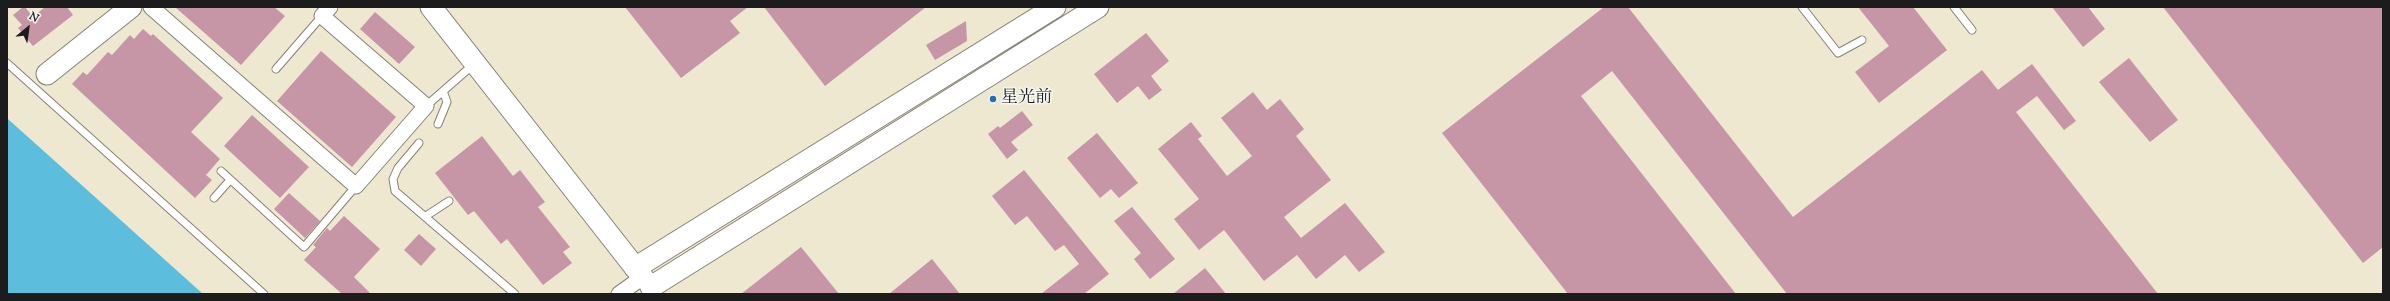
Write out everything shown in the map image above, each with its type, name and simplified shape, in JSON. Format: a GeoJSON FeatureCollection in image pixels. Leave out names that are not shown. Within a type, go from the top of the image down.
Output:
{"type":"FeatureCollection","features":[{"type":"Feature","properties":{"kind":"street"},"geometry":{"type":"LineString","coordinates":[[47,74],[131,7]]}},
{"type":"Feature","properties":{"kind":"street"},"geometry":{"type":"LineString","coordinates":[[151,7],[356,186],[426,106],[326,11]]}},
{"type":"Feature","properties":{"kind":"street"},"geometry":{"type":"LineString","coordinates":[[431,7],[646,281]]}},
{"type":"Feature","properties":{"kind":"street"},"geometry":{"type":"LineString","coordinates":[[646,281],[1055,7]]}},
{"type":"Feature","properties":{"kind":"street"},"geometry":{"type":"LineString","coordinates":[[620,294],[646,281],[1098,7]]}},
{"type":"Feature","properties":{"kind":"lane"},"geometry":{"type":"LineString","coordinates":[[1802,7],[1838,53],[1862,40]]}},
{"type":"Feature","properties":{"kind":"lane"},"geometry":{"type":"LineString","coordinates":[[1954,7],[1972,30]]}},
{"type":"Feature","properties":{"kind":"lane"},"geometry":{"type":"LineString","coordinates":[[276,69],[326,11]]}},
{"type":"Feature","properties":{"kind":"lane"},"geometry":{"type":"LineString","coordinates":[[7,63],[264,294]]}},
{"type":"Feature","properties":{"kind":"lane"},"geometry":{"type":"LineString","coordinates":[[426,106],[475,63]]}},
{"type":"Feature","properties":{"kind":"lane"},"geometry":{"type":"LineString","coordinates":[[438,124],[447,102],[443,91]]}},
{"type":"Feature","properties":{"kind":"lane"},"geometry":{"type":"LineString","coordinates":[[419,143],[398,168],[393,179],[395,191],[426,216],[515,294]]}},
{"type":"Feature","properties":{"kind":"lane"},"geometry":{"type":"LineString","coordinates":[[221,171],[304,247],[356,186]]}},
{"type":"Feature","properties":{"kind":"lane"},"geometry":{"type":"LineString","coordinates":[[214,198],[230,180]]}},
{"type":"Feature","properties":{"kind":"lane"},"geometry":{"type":"LineString","coordinates":[[426,216],[449,202]]}},
{"type":"Feature","properties":{"kind":"water"},"geometry":{"type":"Polygon","coordinates":[[[7,118],[203,294],[7,294],[7,118]]]}},
{"type":"Feature","properties":{"kind":"pier"},"geometry":{"type":"Polygon","coordinates":[[[7,116],[204,293],[205,294],[7,118],[7,116]]]}},
{"type":"Feature","properties":{"kind":"building"},"geometry":{"type":"Polygon","coordinates":[[[25,7],[33,17],[45,7],[67,7],[73,15],[33,46],[18,28],[22,25],[13,15],[25,7]]]}},
{"type":"Feature","properties":{"kind":"building"},"geometry":{"type":"Polygon","coordinates":[[[175,7],[274,7],[285,16],[241,65],[175,7]]]}},
{"type":"Feature","properties":{"kind":"building"},"geometry":{"type":"Polygon","coordinates":[[[625,7],[748,7],[730,21],[740,33],[681,78],[625,7]]]}},
{"type":"Feature","properties":{"kind":"building"},"geometry":{"type":"Polygon","coordinates":[[[764,7],[926,7],[825,86],[764,7]]]}},
{"type":"Feature","properties":{"kind":"building"},"geometry":{"type":"Polygon","coordinates":[[[1604,7],[1628,7],[1793,217],[1982,70],[1998,90],[2032,64],[2076,121],[2064,130],[2037,96],[2016,112],[2158,294],[1787,294],[1612,71],[1581,96],[1736,294],[1568,294],[1442,133],[1604,7]]]}},
{"type":"Feature","properties":{"kind":"building"},"geometry":{"type":"Polygon","coordinates":[[[1858,7],[1913,7],[1947,50],[1879,103],[1855,72],[1889,46],[1858,7]]]}},
{"type":"Feature","properties":{"kind":"building"},"geometry":{"type":"Polygon","coordinates":[[[2052,7],[2088,7],[2105,29],[2083,47],[2052,7]]]}},
{"type":"Feature","properties":{"kind":"building"},"geometry":{"type":"Polygon","coordinates":[[[2163,7],[2383,7],[2383,247],[2363,263],[2163,7]]]}},
{"type":"Feature","properties":{"kind":"building"},"geometry":{"type":"Polygon","coordinates":[[[375,12],[415,47],[399,64],[360,29],[375,12]]]}},
{"type":"Feature","properties":{"kind":"building"},"geometry":{"type":"Polygon","coordinates":[[[966,21],[967,41],[935,60],[926,45],[966,21]]]}},
{"type":"Feature","properties":{"kind":"building"},"geometry":{"type":"Polygon","coordinates":[[[143,29],[151,36],[153,34],[223,98],[191,132],[220,159],[206,175],[212,180],[195,198],[72,84],[83,72],[87,75],[108,52],[112,55],[130,35],[134,39],[143,29]]]}},
{"type":"Feature","properties":{"kind":"building"},"geometry":{"type":"Polygon","coordinates":[[[1146,33],[1169,61],[1151,76],[1162,90],[1149,100],[1138,86],[1117,103],[1094,74],[1146,33]]]}},
{"type":"Feature","properties":{"kind":"building"},"geometry":{"type":"Polygon","coordinates":[[[321,51],[396,117],[352,167],[277,101],[321,51]]]}},
{"type":"Feature","properties":{"kind":"building"},"geometry":{"type":"Polygon","coordinates":[[[2129,58],[2178,120],[2150,142],[2099,82],[2129,58]]]}},
{"type":"Feature","properties":{"kind":"building"},"geometry":{"type":"Polygon","coordinates":[[[1253,92],[1267,110],[1280,99],[1304,129],[1296,136],[1331,180],[1284,217],[1301,238],[1345,203],[1385,252],[1359,272],[1345,255],[1316,279],[1297,255],[1264,281],[1224,230],[1199,250],[1174,219],[1199,199],[1158,149],[1191,122],[1202,136],[1198,139],[1227,176],[1252,156],[1221,118],[1253,92]]]}},
{"type":"Feature","properties":{"kind":"building"},"geometry":{"type":"Polygon","coordinates":[[[1022,111],[1033,125],[1011,142],[1018,150],[1007,159],[988,134],[998,126],[1000,128],[1022,111]]]}},
{"type":"Feature","properties":{"kind":"building"},"geometry":{"type":"Polygon","coordinates":[[[252,115],[309,167],[280,198],[224,146],[252,115]]]}},
{"type":"Feature","properties":{"kind":"building"},"geometry":{"type":"Polygon","coordinates":[[[1097,133],[1138,183],[1119,198],[1111,189],[1100,198],[1067,158],[1097,133]]]}},
{"type":"Feature","properties":{"kind":"building"},"geometry":{"type":"Polygon","coordinates":[[[482,136],[513,176],[520,170],[545,202],[538,207],[570,247],[563,252],[572,263],[543,285],[507,239],[501,244],[474,211],[468,215],[435,173],[482,136]]]}},
{"type":"Feature","properties":{"kind":"building"},"geometry":{"type":"Polygon","coordinates":[[[1024,170],[1109,274],[1084,294],[1041,294],[1079,264],[1064,245],[1055,251],[1027,216],[1015,225],[992,196],[1024,170]]]}},
{"type":"Feature","properties":{"kind":"building"},"geometry":{"type":"Polygon","coordinates":[[[289,193],[320,221],[305,238],[274,209],[289,193]]]}},
{"type":"Feature","properties":{"kind":"building"},"geometry":{"type":"Polygon","coordinates":[[[1132,207],[1175,259],[1150,279],[1134,259],[1141,253],[1114,221],[1132,207]]]}},
{"type":"Feature","properties":{"kind":"building"},"geometry":{"type":"Polygon","coordinates":[[[344,216],[380,249],[354,277],[371,294],[342,294],[304,260],[316,247],[313,245],[327,228],[330,231],[344,216]]]}},
{"type":"Feature","properties":{"kind":"building"},"geometry":{"type":"Polygon","coordinates":[[[419,234],[436,249],[421,266],[404,250],[419,234]]]}},
{"type":"Feature","properties":{"kind":"building"},"geometry":{"type":"Polygon","coordinates":[[[801,247],[839,294],[741,294],[801,247]]]}},
{"type":"Feature","properties":{"kind":"building"},"geometry":{"type":"Polygon","coordinates":[[[932,259],[960,294],[889,294],[932,259]]]}},
{"type":"Feature","properties":{"kind":"building"},"geometry":{"type":"Polygon","coordinates":[[[1205,268],[1226,294],[1173,294],[1205,268]]]}},
{"type":"Feature","properties":{"kind":"place","name":"星光前"},"geometry":{"type":"Point","coordinates":[993,99]}}]}
